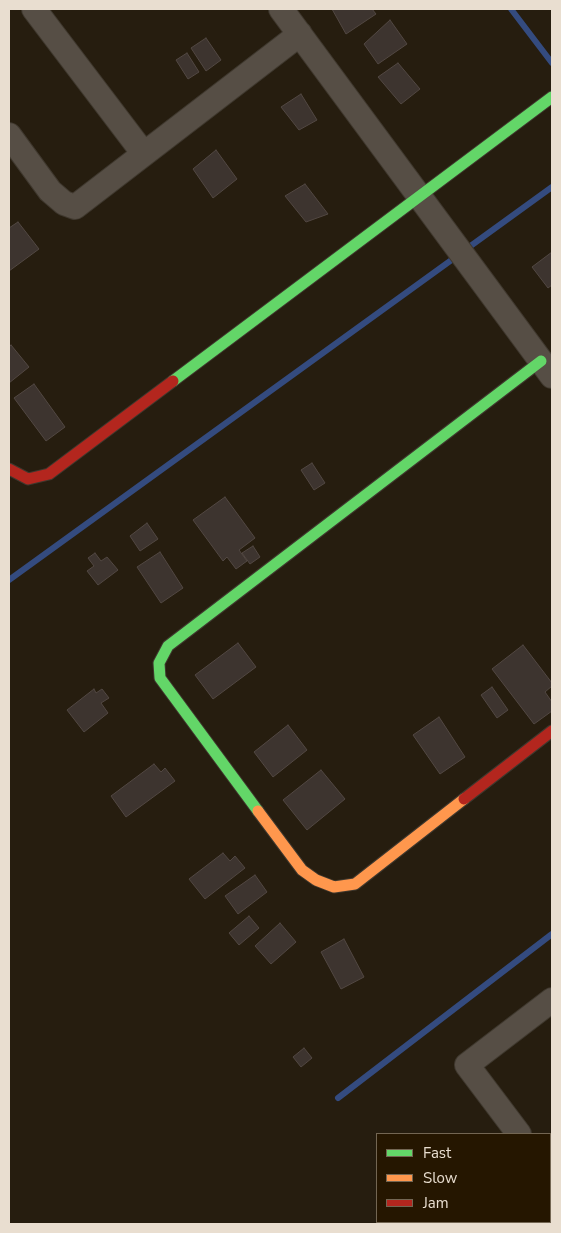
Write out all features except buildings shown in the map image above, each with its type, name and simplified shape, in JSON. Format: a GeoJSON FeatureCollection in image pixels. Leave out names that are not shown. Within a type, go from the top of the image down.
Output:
{"type":"FeatureCollection","features":[{"type":"Feature","properties":{"kind":"street"},"geometry":{"type":"LineString","coordinates":[[34,9],[144,154]]}},
{"type":"Feature","properties":{"kind":"street"},"geometry":{"type":"LineString","coordinates":[[281,9],[547,368],[168,646],[159,663],[160,678],[302,870],[316,880],[334,887],[355,884],[552,731]]}},
{"type":"Feature","properties":{"kind":"street"},"geometry":{"type":"LineString","coordinates":[[9,135],[50,191],[64,203],[75,207],[300,34]]}},
{"type":"Feature","properties":{"kind":"street"},"geometry":{"type":"LineString","coordinates":[[9,468],[28,479],[49,474],[548,100]]}},
{"type":"Feature","properties":{"kind":"street"},"geometry":{"type":"LineString","coordinates":[[518,1133],[467,1065],[552,1000]]}},
{"type":"Feature","properties":{"kind":"waterway"},"geometry":{"type":"LineString","coordinates":[[511,9],[552,63]]}},
{"type":"Feature","properties":{"kind":"waterway"},"geometry":{"type":"LineString","coordinates":[[465,250],[552,187]]}},
{"type":"Feature","properties":{"kind":"waterway"},"geometry":{"type":"LineString","coordinates":[[9,580],[457,256]]}},
{"type":"Feature","properties":{"kind":"waterway"},"geometry":{"type":"LineString","coordinates":[[338,1098],[552,934]]}},
{"type":"Feature","properties":{"kind":"traffic: fast"},"geometry":{"type":"LineString","coordinates":[[173,381],[552,97]]}},
{"type":"Feature","properties":{"kind":"traffic: fast"},"geometry":{"type":"LineString","coordinates":[[258,811],[160,678],[159,663],[168,646],[541,361]]}},
{"type":"Feature","properties":{"kind":"traffic: slow"},"geometry":{"type":"LineString","coordinates":[[258,811],[302,870],[316,880],[334,887],[355,884],[464,799]]}},
{"type":"Feature","properties":{"kind":"traffic: jam"},"geometry":{"type":"LineString","coordinates":[[9,469],[28,479],[49,474],[173,381]]}},
{"type":"Feature","properties":{"kind":"traffic: jam"},"geometry":{"type":"LineString","coordinates":[[464,799],[552,731]]}}]}
